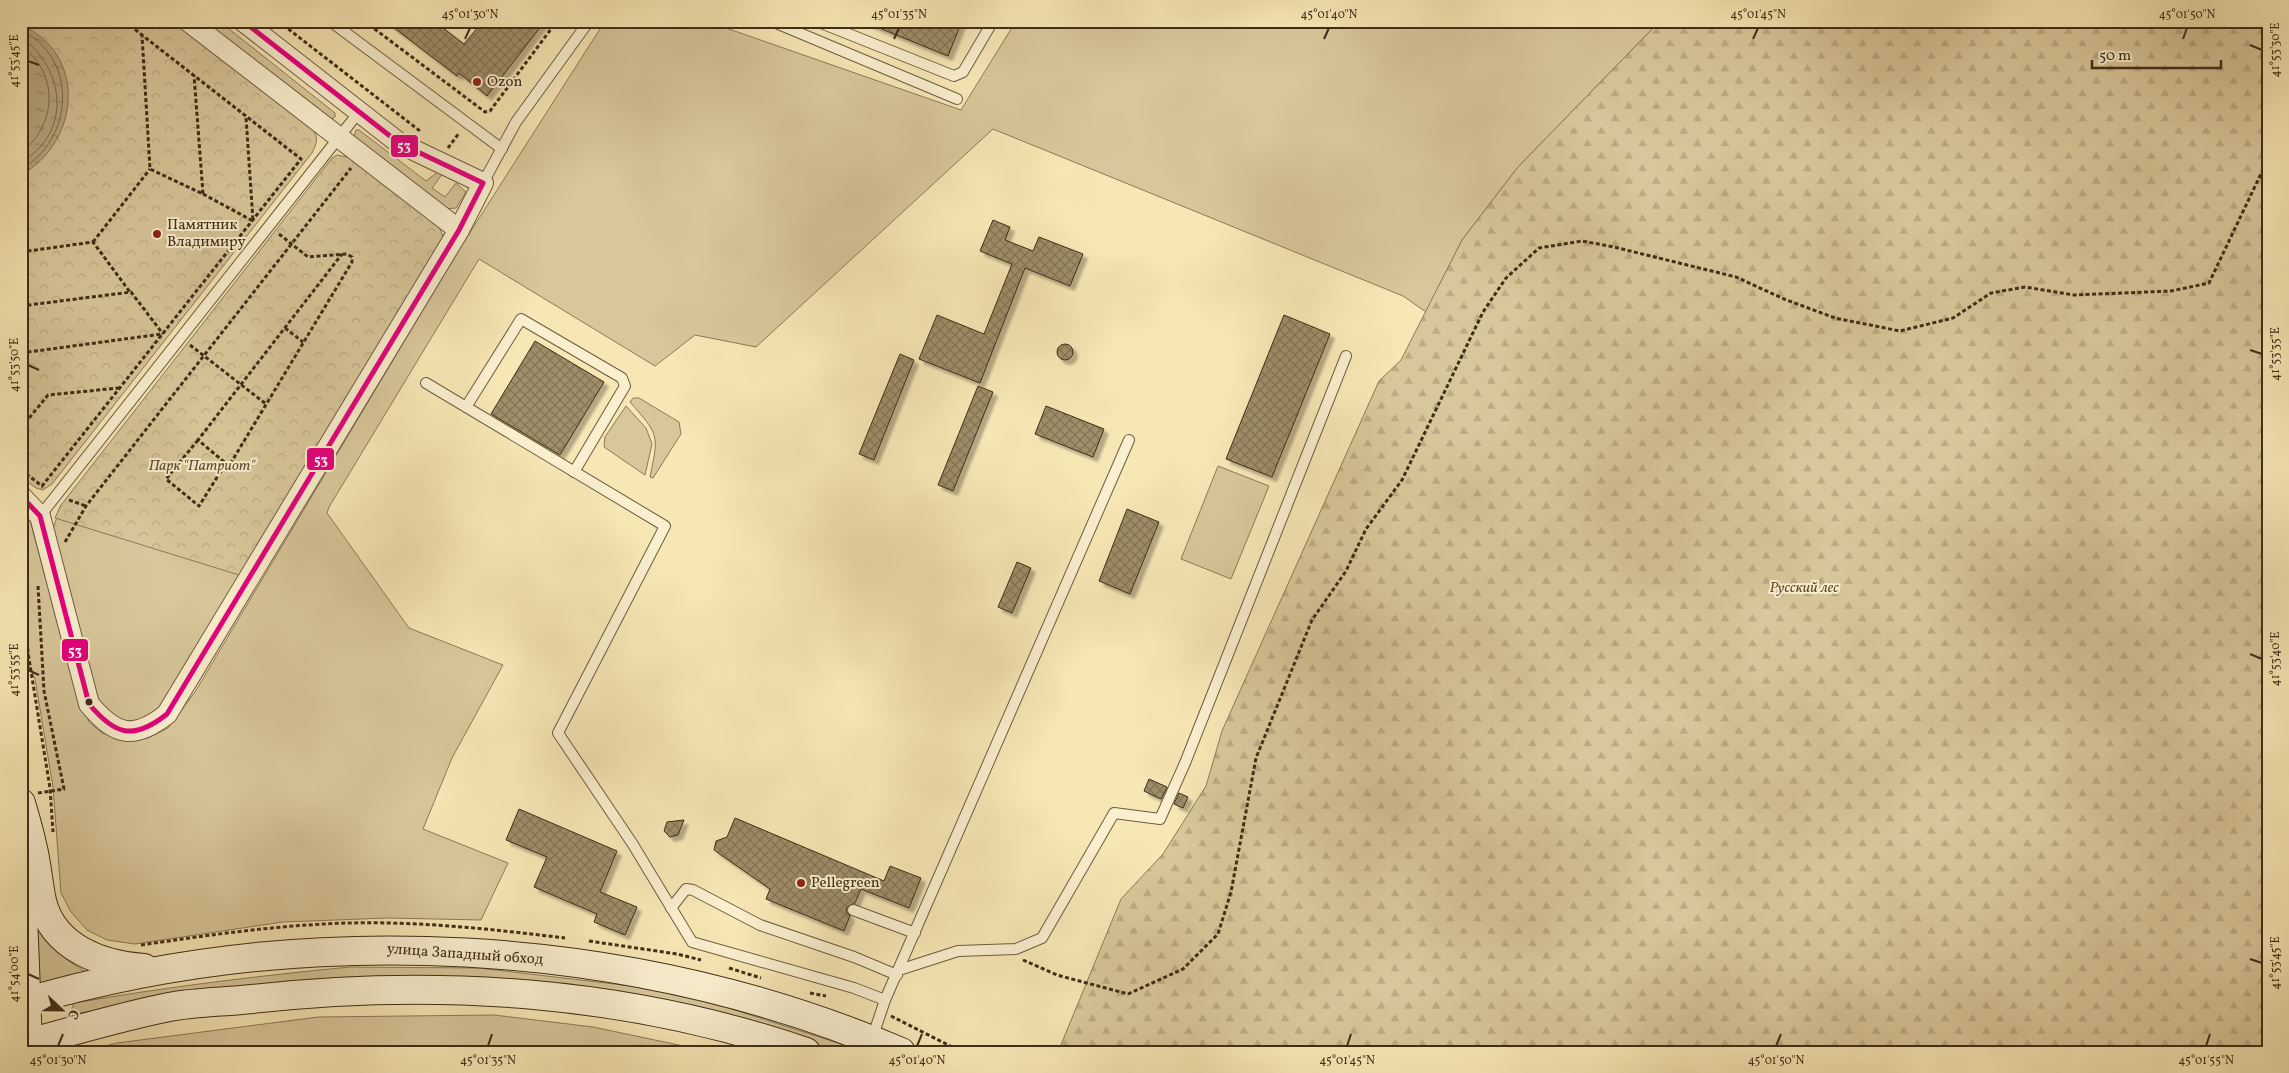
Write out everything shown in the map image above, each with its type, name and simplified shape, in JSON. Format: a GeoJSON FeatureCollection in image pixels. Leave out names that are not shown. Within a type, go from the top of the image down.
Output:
{"type":"FeatureCollection","features":[{"type":"Feature","properties":{"kind":"main road"},"geometry":{"type":"LineString","coordinates":[[26,798],[42,903],[54,927],[71,946],[95,959],[129,967],[158,969]]}},
{"type":"Feature","properties":{"kind":"main road"},"geometry":{"type":"LineString","coordinates":[[21,862],[24,1045],[97,1023],[171,1007],[324,991],[384,988],[518,992],[643,1008],[806,1052]]}},
{"type":"Feature","properties":{"kind":"main road","name":"улица Западный обход"},"geometry":{"type":"LineString","coordinates":[[23,1002],[158,969],[247,957],[382,949],[517,957],[649,974],[712,988],[872,1039],[901,1052]]}},
{"type":"Feature","properties":{"kind":"street"},"geometry":{"type":"LineString","coordinates":[[188,21],[459,230]]}},
{"type":"Feature","properties":{"kind":"street"},"geometry":{"type":"LineString","coordinates":[[21,496],[40,516],[89,704],[105,723],[130,732],[152,726],[167,714],[459,230],[483,183],[399,143],[243,21]]}},
{"type":"Feature","properties":{"kind":"lane"},"geometry":{"type":"LineString","coordinates":[[330,21],[502,149]]}},
{"type":"Feature","properties":{"kind":"lane"},"geometry":{"type":"LineString","coordinates":[[483,183],[516,122],[589,21]]}},
{"type":"Feature","properties":{"kind":"lane"},"geometry":{"type":"LineString","coordinates":[[771,21],[957,99]]}},
{"type":"Feature","properties":{"kind":"lane"},"geometry":{"type":"LineString","coordinates":[[816,21],[954,76],[963,72],[993,21]]}},
{"type":"Feature","properties":{"kind":"lane"},"geometry":{"type":"LineString","coordinates":[[40,516],[359,112]]}},
{"type":"Feature","properties":{"kind":"lane"},"geometry":{"type":"LineString","coordinates":[[466,407],[521,319],[622,378],[625,386],[574,472]]}},
{"type":"Feature","properties":{"kind":"lane"},"geometry":{"type":"LineString","coordinates":[[672,908],[686,889],[693,890],[760,925],[898,972],[958,951],[1016,949],[1042,938],[1114,814],[1160,819],[1188,754],[1346,356]]}},
{"type":"Feature","properties":{"kind":"lane"},"geometry":{"type":"LineString","coordinates":[[426,384],[665,526],[558,733],[632,843],[692,942],[854,988],[886,1000]]}},
{"type":"Feature","properties":{"kind":"lane"},"geometry":{"type":"LineString","coordinates":[[872,1039],[914,933],[1129,440]]}},
{"type":"Feature","properties":{"kind":"lane"},"geometry":{"type":"LineString","coordinates":[[852,910],[914,933]]}},
{"type":"Feature","properties":{"kind":"path"},"geometry":{"type":"LineString","coordinates":[[21,470],[42,486],[301,160],[125,21]]}},
{"type":"Feature","properties":{"kind":"path"},"geometry":{"type":"LineString","coordinates":[[278,21],[423,133]]}},
{"type":"Feature","properties":{"kind":"path"},"geometry":{"type":"LineString","coordinates":[[364,21],[485,112],[490,111],[557,21]]}},
{"type":"Feature","properties":{"kind":"path"},"geometry":{"type":"LineString","coordinates":[[21,252],[93,242],[150,169],[142,35]]}},
{"type":"Feature","properties":{"kind":"path"},"geometry":{"type":"LineString","coordinates":[[194,75],[203,194]]}},
{"type":"Feature","properties":{"kind":"path"},"geometry":{"type":"LineString","coordinates":[[446,151],[478,108]]}},
{"type":"Feature","properties":{"kind":"path"},"geometry":{"type":"LineString","coordinates":[[246,116],[253,221]]}},
{"type":"Feature","properties":{"kind":"path"},"geometry":{"type":"LineString","coordinates":[[26,798],[64,789],[44,691],[37,576],[52,562],[61,550],[86,506],[360,155]]}},
{"type":"Feature","properties":{"kind":"path"},"geometry":{"type":"LineString","coordinates":[[993,950],[1057,975],[1128,994],[1183,969],[1218,934],[1232,892],[1256,758],[1312,620],[1346,571],[1366,528],[1402,480],[1483,312],[1506,278],[1539,248],[1582,241],[1614,247],[1736,277],[1784,300],[1835,318],[1900,331],[1954,318],[1991,293],[2025,287],[2074,295],[2171,290],[2209,283],[2268,159]]}},
{"type":"Feature","properties":{"kind":"path"},"geometry":{"type":"LineString","coordinates":[[150,169],[203,194],[253,221]]}},
{"type":"Feature","properties":{"kind":"path"},"geometry":{"type":"LineString","coordinates":[[198,440],[229,466],[352,262],[350,255],[342,254],[308,257],[256,217]]}},
{"type":"Feature","properties":{"kind":"path"},"geometry":{"type":"LineString","coordinates":[[93,242],[163,334]]}},
{"type":"Feature","properties":{"kind":"path"},"geometry":{"type":"LineString","coordinates":[[226,463],[199,506],[166,479],[342,254]]}},
{"type":"Feature","properties":{"kind":"path"},"geometry":{"type":"LineString","coordinates":[[21,306],[131,292]]}},
{"type":"Feature","properties":{"kind":"path"},"geometry":{"type":"LineString","coordinates":[[284,328],[303,342]]}},
{"type":"Feature","properties":{"kind":"path"},"geometry":{"type":"LineString","coordinates":[[166,329],[205,354],[266,404]]}},
{"type":"Feature","properties":{"kind":"path"},"geometry":{"type":"LineString","coordinates":[[21,352],[163,334]]}},
{"type":"Feature","properties":{"kind":"path"},"geometry":{"type":"LineString","coordinates":[[21,428],[48,395],[120,388]]}},
{"type":"Feature","properties":{"kind":"path"},"geometry":{"type":"LineString","coordinates":[[21,538],[28,653],[50,791],[54,836]]}},
{"type":"Feature","properties":{"kind":"path"},"geometry":{"type":"LineString","coordinates":[[134,946],[237,931],[385,922],[466,925],[570,939]]}},
{"type":"Feature","properties":{"kind":"path"},"geometry":{"type":"LineString","coordinates":[[579,940],[676,954],[708,962]]}},
{"type":"Feature","properties":{"kind":"path"},"geometry":{"type":"LineString","coordinates":[[726,967],[763,979]]}},
{"type":"Feature","properties":{"kind":"path"},"geometry":{"type":"LineString","coordinates":[[801,991],[830,996]]}},
{"type":"Feature","properties":{"kind":"path"},"geometry":{"type":"LineString","coordinates":[[882,1012],[962,1052]]}},
{"type":"Feature","properties":{"kind":"green space"},"geometry":{"type":"Polygon","coordinates":[[[21,21],[175,21],[312,128],[316,137],[312,153],[52,484],[43,490],[36,488],[21,477],[21,21]]]}},
{"type":"Feature","properties":{"kind":"green space"},"geometry":{"type":"Polygon","coordinates":[[[203,21],[219,21],[335,113],[335,117],[329,120],[203,21]]]}},
{"type":"Feature","properties":{"kind":"green space"},"geometry":{"type":"Polygon","coordinates":[[[605,21],[706,21],[961,110],[1016,21],[1660,21],[1518,167],[1462,240],[1426,312],[1403,296],[993,129],[756,347],[695,335],[655,366],[479,259],[327,513],[409,628],[503,665],[452,758],[423,829],[508,863],[481,920],[388,918],[283,922],[135,944],[107,940],[87,930],[71,912],[61,893],[53,787],[35,679],[21,648],[21,507],[29,516],[75,689],[89,722],[102,733],[124,740],[148,738],[168,728],[195,692],[460,248],[605,21]]]}},
{"type":"Feature","properties":{"kind":"green space","name":"Русский лес"},"geometry":{"type":"Polygon","coordinates":[[[1660,21],[2268,21],[2268,1052],[1058,1052],[1121,899],[1163,854],[1206,786],[1222,731],[1379,381],[1401,360],[1462,240],[1518,167],[1660,21]]]}},
{"type":"Feature","properties":{"kind":"green space"},"geometry":{"type":"Polygon","coordinates":[[[356,130],[359,130],[426,181],[438,172],[443,173],[432,188],[445,197],[456,183],[466,192],[456,208],[446,209],[354,137],[356,130]]]}},
{"type":"Feature","properties":{"kind":"green space","name":"Парк \"Патриот\""},"geometry":{"type":"Polygon","coordinates":[[[337,155],[352,158],[438,224],[444,240],[239,575],[55,518],[61,505],[332,158],[337,155]]]}},
{"type":"Feature","properties":{"kind":"green space"},"geometry":{"type":"Polygon","coordinates":[[[443,234],[440,247],[239,575],[159,715],[140,721],[120,721],[97,700],[53,529],[61,505],[223,545],[443,234]]]}},
{"type":"Feature","properties":{"kind":"green space"},"geometry":{"type":"Polygon","coordinates":[[[633,398],[639,398],[679,422],[681,434],[653,478],[650,477],[655,452],[654,436],[647,422],[630,402],[633,398]]]}},
{"type":"Feature","properties":{"kind":"green space"},"geometry":{"type":"Polygon","coordinates":[[[626,406],[646,428],[652,444],[645,475],[604,447],[605,437],[626,406]]]}},
{"type":"Feature","properties":{"kind":"green space"},"geometry":{"type":"Polygon","coordinates":[[[1218,466],[1269,486],[1231,579],[1181,559],[1218,466]]]}},
{"type":"Feature","properties":{"kind":"green space"},"geometry":{"type":"Polygon","coordinates":[[[37,925],[58,952],[86,972],[35,988],[37,925]]]}},
{"type":"Feature","properties":{"kind":"green space"},"geometry":{"type":"Polygon","coordinates":[[[350,967],[479,968],[648,988],[710,1002],[866,1052],[837,1052],[709,1011],[646,997],[480,977],[351,977],[219,990],[73,1014],[71,1011],[74,1003],[108,997],[212,982],[350,967]]]}},
{"type":"Feature","properties":{"kind":"green space"},"geometry":{"type":"Polygon","coordinates":[[[494,1015],[593,1027],[712,1052],[82,1052],[117,1043],[318,1017],[494,1015]]]}},
{"type":"Feature","properties":{"kind":"water"},"geometry":{"type":"Polygon","coordinates":[[[21,25],[43,38],[58,56],[66,77],[68,98],[65,121],[55,142],[41,160],[21,175],[21,25]]]}},
{"type":"Feature","properties":{"kind":"building"},"geometry":{"type":"Polygon","coordinates":[[[385,21],[434,21],[464,44],[483,21],[545,21],[487,96],[459,73],[457,76],[385,21]]]}},
{"type":"Feature","properties":{"kind":"building"},"geometry":{"type":"Polygon","coordinates":[[[862,21],[962,21],[948,56],[862,21]]]}},
{"type":"Feature","properties":{"kind":"building"},"geometry":{"type":"Polygon","coordinates":[[[993,220],[1010,227],[1005,240],[1033,251],[1039,237],[1083,254],[1070,286],[1025,268],[980,383],[919,359],[937,315],[984,334],[1012,264],[980,251],[993,220]]]}},
{"type":"Feature","properties":{"kind":"building"},"geometry":{"type":"Polygon","coordinates":[[[1284,315],[1330,334],[1272,477],[1226,459],[1284,315]]]}},
{"type":"Feature","properties":{"kind":"building"},"geometry":{"type":"Polygon","coordinates":[[[535,341],[604,382],[560,455],[491,414],[535,341]]]}},
{"type":"Feature","properties":{"kind":"building"},"geometry":{"type":"Polygon","coordinates":[[[1062,344],[1068,344],[1073,349],[1071,358],[1062,360],[1057,355],[1057,349],[1062,344]]]}},
{"type":"Feature","properties":{"kind":"building"},"geometry":{"type":"Polygon","coordinates":[[[900,354],[914,360],[874,460],[859,454],[900,354]]]}},
{"type":"Feature","properties":{"kind":"building"},"geometry":{"type":"Polygon","coordinates":[[[978,386],[993,392],[953,491],[938,485],[978,386]]]}},
{"type":"Feature","properties":{"kind":"building"},"geometry":{"type":"Polygon","coordinates":[[[1046,406],[1104,429],[1093,457],[1035,434],[1046,406]]]}},
{"type":"Feature","properties":{"kind":"building"},"geometry":{"type":"Polygon","coordinates":[[[1127,509],[1159,522],[1130,594],[1099,581],[1127,509]]]}},
{"type":"Feature","properties":{"kind":"building"},"geometry":{"type":"Polygon","coordinates":[[[1017,562],[1031,568],[1012,613],[998,607],[1017,562]]]}},
{"type":"Feature","properties":{"kind":"building"},"geometry":{"type":"Polygon","coordinates":[[[1149,779],[1167,787],[1161,799],[1144,791],[1149,779]]]}},
{"type":"Feature","properties":{"kind":"building"},"geometry":{"type":"Polygon","coordinates":[[[1179,793],[1188,797],[1183,808],[1174,804],[1179,793]]]}},
{"type":"Feature","properties":{"kind":"building"},"geometry":{"type":"Polygon","coordinates":[[[519,809],[617,851],[600,892],[637,907],[625,935],[594,922],[597,914],[534,887],[547,857],[506,840],[519,809]]]}},
{"type":"Feature","properties":{"kind":"building"},"geometry":{"type":"Polygon","coordinates":[[[735,818],[884,881],[890,866],[921,878],[909,908],[861,889],[855,903],[847,907],[846,912],[850,916],[844,931],[766,899],[770,889],[714,850],[716,841],[727,837],[735,818]]]}},
{"type":"Feature","properties":{"kind":"building"},"geometry":{"type":"Polygon","coordinates":[[[684,820],[678,835],[670,837],[664,831],[667,822],[684,820]]]}},
{"type":"Feature","properties":{"kind":"transit line","name":"53"},"geometry":{"type":"LineString","coordinates":[[21,496],[40,516],[89,704],[107,722],[125,731],[134,731],[155,723],[167,714],[459,230],[483,183],[399,143],[243,21]]}},
{"type":"Feature","properties":{"kind":"place","name":"Ozon"},"geometry":{"type":"Point","coordinates":[477,82]}},
{"type":"Feature","properties":{"kind":"place","name":"Памятник Владимиру"},"geometry":{"type":"Point","coordinates":[157,234]}},
{"type":"Feature","properties":{"kind":"place","name":"Pellegreen"},"geometry":{"type":"Point","coordinates":[801,883]}}]}
